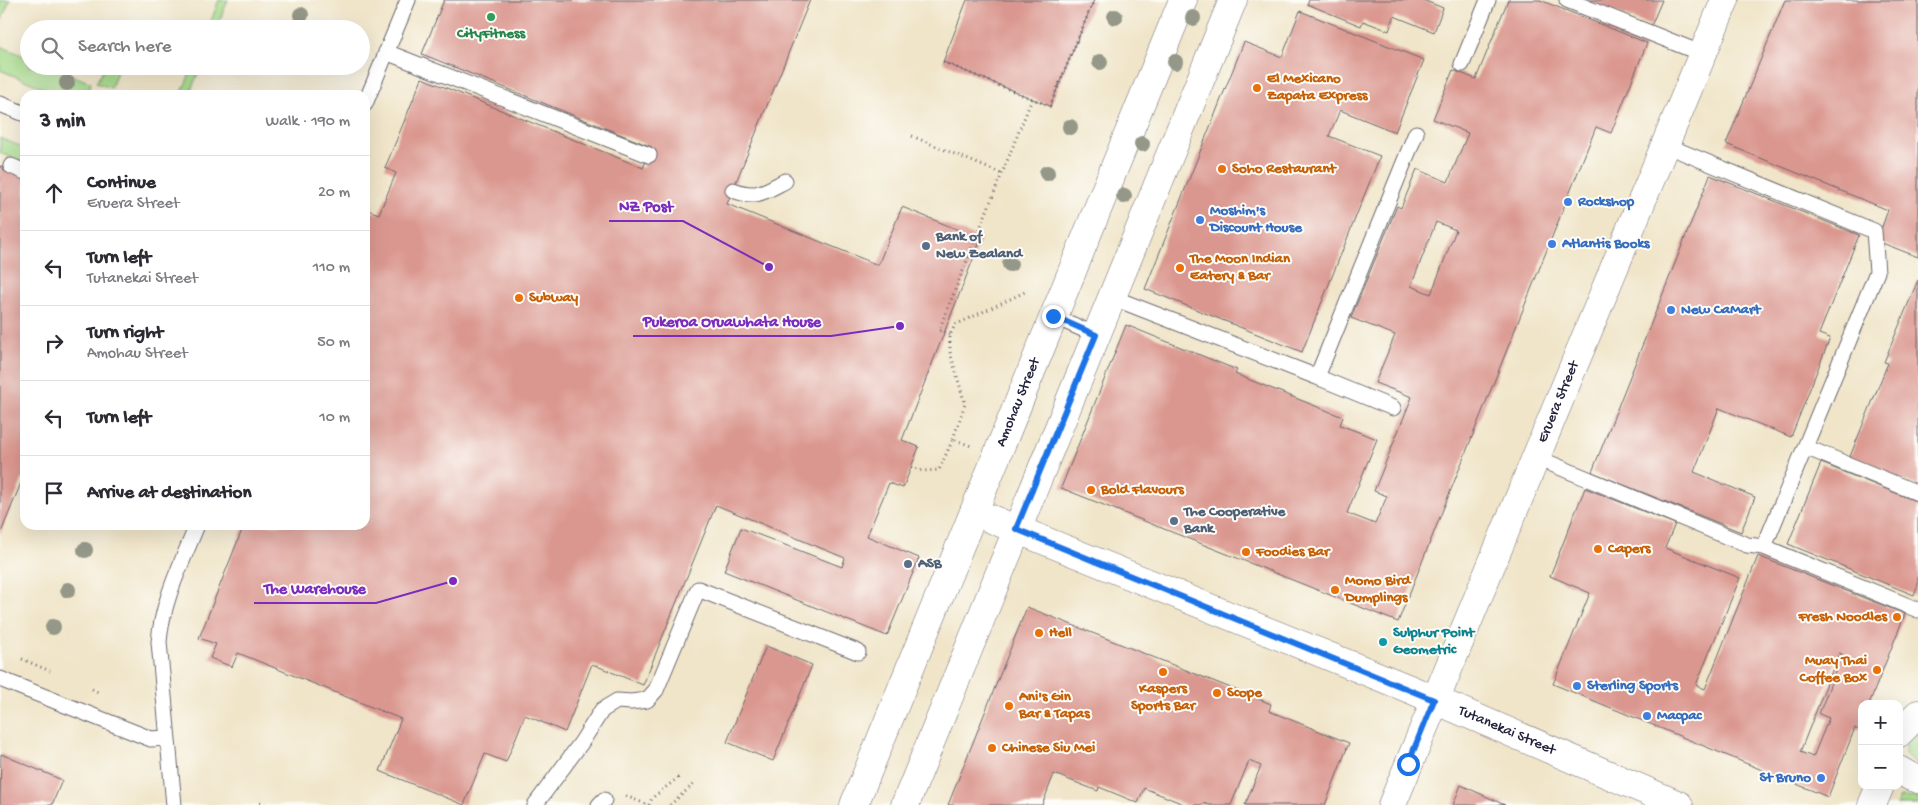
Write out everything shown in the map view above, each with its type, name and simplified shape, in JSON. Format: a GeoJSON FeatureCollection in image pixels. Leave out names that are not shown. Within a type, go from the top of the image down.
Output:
{"type":"FeatureCollection","features":[{"type":"Feature","properties":{"kind":"main road","name":"Amohau Street"},"geometry":{"type":"LineString","coordinates":[[854,805],[1183,0]]}},
{"type":"Feature","properties":{"kind":"main road"},"geometry":{"type":"LineString","coordinates":[[906,805],[1016,529],[1233,0]]}},
{"type":"Feature","properties":{"kind":"main road","name":"Eruera Street"},"geometry":{"type":"LineString","coordinates":[[1392,805],[1725,0]]}},
{"type":"Feature","properties":{"kind":"main road","name":"Tutanekai Street"},"geometry":{"type":"LineString","coordinates":[[974,512],[1434,700],[1679,805]]}},
{"type":"Feature","properties":{"kind":"main road"},"geometry":{"type":"LineString","coordinates":[[1903,729],[1918,714]]}},
{"type":"Feature","properties":{"kind":"main road"},"geometry":{"type":"LineString","coordinates":[[1903,772],[1918,779]]}},
{"type":"Feature","properties":{"kind":"main road"},"geometry":{"type":"LineString","coordinates":[[1872,805],[1878,790]]}},
{"type":"Feature","properties":{"kind":"lane"},"geometry":{"type":"LineString","coordinates":[[370,92],[408,0]]}},
{"type":"Feature","properties":{"kind":"lane"},"geometry":{"type":"LineString","coordinates":[[1462,64],[1488,0]]}},
{"type":"Feature","properties":{"kind":"lane"},"geometry":{"type":"LineString","coordinates":[[1567,0],[1703,54]]}},
{"type":"Feature","properties":{"kind":"lane"},"geometry":{"type":"LineString","coordinates":[[386,52],[648,155]]}},
{"type":"Feature","properties":{"kind":"lane"},"geometry":{"type":"LineString","coordinates":[[0,104],[20,112]]}},
{"type":"Feature","properties":{"kind":"lane"},"geometry":{"type":"LineString","coordinates":[[1317,377],[1416,133]]}},
{"type":"Feature","properties":{"kind":"lane"},"geometry":{"type":"LineString","coordinates":[[1665,145],[1874,231],[1877,272],[1764,547]]}},
{"type":"Feature","properties":{"kind":"lane"},"geometry":{"type":"LineString","coordinates":[[733,190],[746,195],[756,195],[785,181]]}},
{"type":"Feature","properties":{"kind":"lane"},"geometry":{"type":"LineString","coordinates":[[1111,297],[1393,408]]}},
{"type":"Feature","properties":{"kind":"lane"},"geometry":{"type":"LineString","coordinates":[[1053,316],[1096,335]]}},
{"type":"Feature","properties":{"kind":"lane"},"geometry":{"type":"LineString","coordinates":[[1805,447],[1918,493]]}},
{"type":"Feature","properties":{"kind":"lane"},"geometry":{"type":"LineString","coordinates":[[1535,457],[1747,545],[1764,547],[1918,610]]}},
{"type":"Feature","properties":{"kind":"lane"},"geometry":{"type":"LineString","coordinates":[[174,805],[159,642],[167,601],[195,530]]}},
{"type":"Feature","properties":{"kind":"lane"},"geometry":{"type":"LineString","coordinates":[[535,805],[582,743],[602,710],[617,700],[631,702],[647,700],[656,690],[698,589],[858,652]]}},
{"type":"Feature","properties":{"kind":"lane"},"geometry":{"type":"LineString","coordinates":[[0,679],[152,739],[167,738]]}},
{"type":"Feature","properties":{"kind":"path"},"geometry":{"type":"LineString","coordinates":[[942,62],[1050,106],[1094,0]]}},
{"type":"Feature","properties":{"kind":"path"},"geometry":{"type":"LineString","coordinates":[[950,335],[939,330],[1032,99]]}},
{"type":"Feature","properties":{"kind":"path"},"geometry":{"type":"LineString","coordinates":[[912,136],[1002,174]]}},
{"type":"Feature","properties":{"kind":"path"},"geometry":{"type":"LineString","coordinates":[[911,467],[923,471],[939,470],[953,439],[965,404],[950,352],[950,335],[954,325],[1027,291]]}},
{"type":"Feature","properties":{"kind":"path"},"geometry":{"type":"LineString","coordinates":[[953,439],[974,447]]}},
{"type":"Feature","properties":{"kind":"path"},"geometry":{"type":"LineString","coordinates":[[22,660],[50,671]]}},
{"type":"Feature","properties":{"kind":"path"},"geometry":{"type":"LineString","coordinates":[[623,795],[648,805],[652,798],[679,777]]}},
{"type":"Feature","properties":{"kind":"path"},"geometry":{"type":"LineString","coordinates":[[670,805],[695,783]]}},
{"type":"Feature","properties":{"kind":"path"},"geometry":{"type":"LineString","coordinates":[[260,803],[266,805]]}},
{"type":"Feature","properties":{"kind":"green space"},"geometry":{"type":"Polygon","coordinates":[[[0,0],[10,0],[0,24],[0,0]]]}},
{"type":"Feature","properties":{"kind":"green space"},"geometry":{"type":"Polygon","coordinates":[[[219,0],[228,0],[220,20],[211,20],[219,0]]]}},
{"type":"Feature","properties":{"kind":"green space"},"geometry":{"type":"Polygon","coordinates":[[[0,46],[20,54],[20,75],[72,75],[91,83],[88,90],[48,90],[0,70],[0,46]]]}},
{"type":"Feature","properties":{"kind":"green space"},"geometry":{"type":"Polygon","coordinates":[[[100,75],[116,75],[111,88],[96,83],[100,75]]]}},
{"type":"Feature","properties":{"kind":"green space"},"geometry":{"type":"Polygon","coordinates":[[[189,75],[197,75],[191,90],[183,90],[189,75]]]}},
{"type":"Feature","properties":{"kind":"green space"},"geometry":{"type":"Polygon","coordinates":[[[0,138],[20,146],[20,161],[0,153],[0,138]]]}},
{"type":"Feature","properties":{"kind":"green space"},"geometry":{"type":"Polygon","coordinates":[[[1918,728],[1918,767],[1905,754],[1906,740],[1918,728]]]}},
{"type":"Feature","properties":{"kind":"green space"},"geometry":{"type":"Polygon","coordinates":[[[1900,797],[1918,798],[1918,805],[1896,805],[1900,797]]]}},
{"type":"Feature","properties":{"kind":"building"},"geometry":{"type":"Polygon","coordinates":[[[444,0],[810,0],[727,204],[878,265],[902,207],[981,239],[902,440],[919,447],[903,488],[889,483],[867,536],[919,558],[887,636],[724,571],[741,528],[842,567],[845,558],[716,505],[643,685],[592,664],[565,732],[525,715],[506,762],[485,754],[464,805],[380,771],[401,719],[238,653],[232,667],[210,658],[216,644],[199,638],[242,530],[370,530],[370,211],[379,214],[396,173],[385,168],[422,78],[643,168],[652,147],[422,54],[444,0]]]}},
{"type":"Feature","properties":{"kind":"building"},"geometry":{"type":"Polygon","coordinates":[[[967,0],[1094,0],[1050,106],[943,62],[967,0]]]}},
{"type":"Feature","properties":{"kind":"building"},"geometry":{"type":"Polygon","coordinates":[[[1309,0],[1423,0],[1443,8],[1434,32],[1394,16],[1389,31],[1363,21],[1361,26],[1307,4],[1309,0]]]}},
{"type":"Feature","properties":{"kind":"building"},"geometry":{"type":"Polygon","coordinates":[[[1508,0],[1540,0],[1647,43],[1611,133],[1596,127],[1398,622],[1061,488],[1126,325],[1237,370],[1235,374],[1343,417],[1340,425],[1377,439],[1347,513],[1375,524],[1387,496],[1374,491],[1412,397],[1375,383],[1395,335],[1351,318],[1397,206],[1401,208],[1417,169],[1448,182],[1468,133],[1433,119],[1453,70],[1476,79],[1508,0]],[[1436,222],[1411,286],[1431,294],[1456,230],[1436,222]]]}},
{"type":"Feature","properties":{"kind":"building"},"geometry":{"type":"Polygon","coordinates":[[[1586,0],[1662,0],[1651,26],[1586,0]]]}},
{"type":"Feature","properties":{"kind":"building"},"geometry":{"type":"Polygon","coordinates":[[[1785,0],[1918,0],[1918,257],[1877,241],[1888,210],[1726,144],[1785,0]]]}},
{"type":"Feature","properties":{"kind":"building"},"geometry":{"type":"Polygon","coordinates":[[[1300,11],[1424,60],[1395,132],[1340,110],[1329,136],[1380,156],[1302,352],[1145,289],[1244,42],[1282,57],[1300,11]]]}},
{"type":"Feature","properties":{"kind":"building"},"geometry":{"type":"Polygon","coordinates":[[[0,166],[20,174],[20,485],[0,535],[0,166]]]}},
{"type":"Feature","properties":{"kind":"building"},"geometry":{"type":"Polygon","coordinates":[[[1710,175],[1859,235],[1819,334],[1830,338],[1791,437],[1719,408],[1694,472],[1755,497],[1741,532],[1592,472],[1710,175]]]}},
{"type":"Feature","properties":{"kind":"building"},"geometry":{"type":"Polygon","coordinates":[[[1918,280],[1918,486],[1849,459],[1888,363],[1884,362],[1918,280]]]}},
{"type":"Feature","properties":{"kind":"building"},"geometry":{"type":"Polygon","coordinates":[[[1821,463],[1918,502],[1918,584],[1914,595],[1788,544],[1821,463]]]}},
{"type":"Feature","properties":{"kind":"building"},"geometry":{"type":"Polygon","coordinates":[[[1585,488],[1675,524],[1665,548],[1740,578],[1696,685],[1705,689],[1758,556],[1905,614],[1871,700],[1858,700],[1858,730],[1855,728],[1828,797],[1553,684],[1590,593],[1550,576],[1585,488]],[[1839,653],[1800,752],[1813,757],[1829,718],[1819,714],[1842,654],[1839,653]]]}},
{"type":"Feature","properties":{"kind":"building"},"geometry":{"type":"Polygon","coordinates":[[[1027,607],[1271,704],[1269,711],[1349,743],[1325,805],[1245,805],[1261,766],[1249,761],[1231,805],[1209,805],[1203,803],[1202,805],[1186,805],[1144,788],[1138,803],[1099,787],[1098,791],[1054,774],[1042,805],[948,805],[1027,607]]]}},
{"type":"Feature","properties":{"kind":"building"},"geometry":{"type":"Polygon","coordinates":[[[766,646],[812,665],[773,761],[727,742],[766,646]]]}},
{"type":"Feature","properties":{"kind":"building"},"geometry":{"type":"Polygon","coordinates":[[[1,754],[62,780],[52,805],[0,805],[1,754]]]}},
{"type":"Feature","properties":{"kind":"building"},"geometry":{"type":"Polygon","coordinates":[[[1461,785],[1505,805],[1453,805],[1461,785]]]}},
{"type":"Feature","properties":{"kind":"place","name":"CityFitness"},"geometry":{"type":"Point","coordinates":[491,17]}},
{"type":"Feature","properties":{"kind":"place","name":"El Mexicano Zapata Express"},"geometry":{"type":"Point","coordinates":[1257,88]}},
{"type":"Feature","properties":{"kind":"place","name":"Soho Restaurant"},"geometry":{"type":"Point","coordinates":[1222,169]}},
{"type":"Feature","properties":{"kind":"place","name":"Rockshop"},"geometry":{"type":"Point","coordinates":[1568,202]}},
{"type":"Feature","properties":{"kind":"place","name":"Moshim's Discount House"},"geometry":{"type":"Point","coordinates":[1200,220]}},
{"type":"Feature","properties":{"kind":"place","name":"Atlantis Books"},"geometry":{"type":"Point","coordinates":[1552,244]}},
{"type":"Feature","properties":{"kind":"place","name":"Bank of New Zealand"},"geometry":{"type":"Point","coordinates":[926,246]}},
{"type":"Feature","properties":{"kind":"place","name":"NZ Post"},"geometry":{"type":"Point","coordinates":[769,267]}},
{"type":"Feature","properties":{"kind":"place","name":"The Moon Indian Eatery & Bar"},"geometry":{"type":"Point","coordinates":[1180,268]}},
{"type":"Feature","properties":{"kind":"place","name":"Subway"},"geometry":{"type":"Point","coordinates":[519,298]}},
{"type":"Feature","properties":{"kind":"place","name":"New CaMart"},"geometry":{"type":"Point","coordinates":[1671,310]}},
{"type":"Feature","properties":{"kind":"place","name":"Pukeroa Oruawhata House"},"geometry":{"type":"Point","coordinates":[900,326]}},
{"type":"Feature","properties":{"kind":"place","name":"Bold Flavours"},"geometry":{"type":"Point","coordinates":[1091,490]}},
{"type":"Feature","properties":{"kind":"place","name":"The Cooperative Bank"},"geometry":{"type":"Point","coordinates":[1174,521]}},
{"type":"Feature","properties":{"kind":"place","name":"Capers"},"geometry":{"type":"Point","coordinates":[1598,549]}},
{"type":"Feature","properties":{"kind":"place","name":"Foodies Bar"},"geometry":{"type":"Point","coordinates":[1246,552]}},
{"type":"Feature","properties":{"kind":"place","name":"ASB"},"geometry":{"type":"Point","coordinates":[908,564]}},
{"type":"Feature","properties":{"kind":"place","name":"The Warehouse"},"geometry":{"type":"Point","coordinates":[453,581]}},
{"type":"Feature","properties":{"kind":"place","name":"Momo Bird Dumplings"},"geometry":{"type":"Point","coordinates":[1335,590]}},
{"type":"Feature","properties":{"kind":"place","name":"Fresh Noodles"},"geometry":{"type":"Point","coordinates":[1897,617]}},
{"type":"Feature","properties":{"kind":"place","name":"Hell"},"geometry":{"type":"Point","coordinates":[1039,633]}},
{"type":"Feature","properties":{"kind":"place","name":"Sulphur Point Geometric"},"geometry":{"type":"Point","coordinates":[1383,642]}},
{"type":"Feature","properties":{"kind":"place","name":"Muay Thai Coffee Box"},"geometry":{"type":"Point","coordinates":[1877,670]}},
{"type":"Feature","properties":{"kind":"place","name":"Kaspers Sports Bar"},"geometry":{"type":"Point","coordinates":[1163,672]}},
{"type":"Feature","properties":{"kind":"place","name":"Sterling Sports"},"geometry":{"type":"Point","coordinates":[1577,686]}},
{"type":"Feature","properties":{"kind":"place","name":"Scope"},"geometry":{"type":"Point","coordinates":[1217,693]}},
{"type":"Feature","properties":{"kind":"place","name":"Ani's Gin Bar & Tapas"},"geometry":{"type":"Point","coordinates":[1009,706]}},
{"type":"Feature","properties":{"kind":"place","name":"Macpac"},"geometry":{"type":"Point","coordinates":[1647,716]}},
{"type":"Feature","properties":{"kind":"place","name":"Chinese Siu Mei"},"geometry":{"type":"Point","coordinates":[992,748]}},
{"type":"Feature","properties":{"kind":"place","name":"St Bruno"},"geometry":{"type":"Point","coordinates":[1821,778]}},
{"type":"Feature","properties":{"kind":"route"},"geometry":{"type":"LineString","coordinates":[[1053,316],[1096,335],[1016,529],[1434,700],[1408,764]]}}]}
